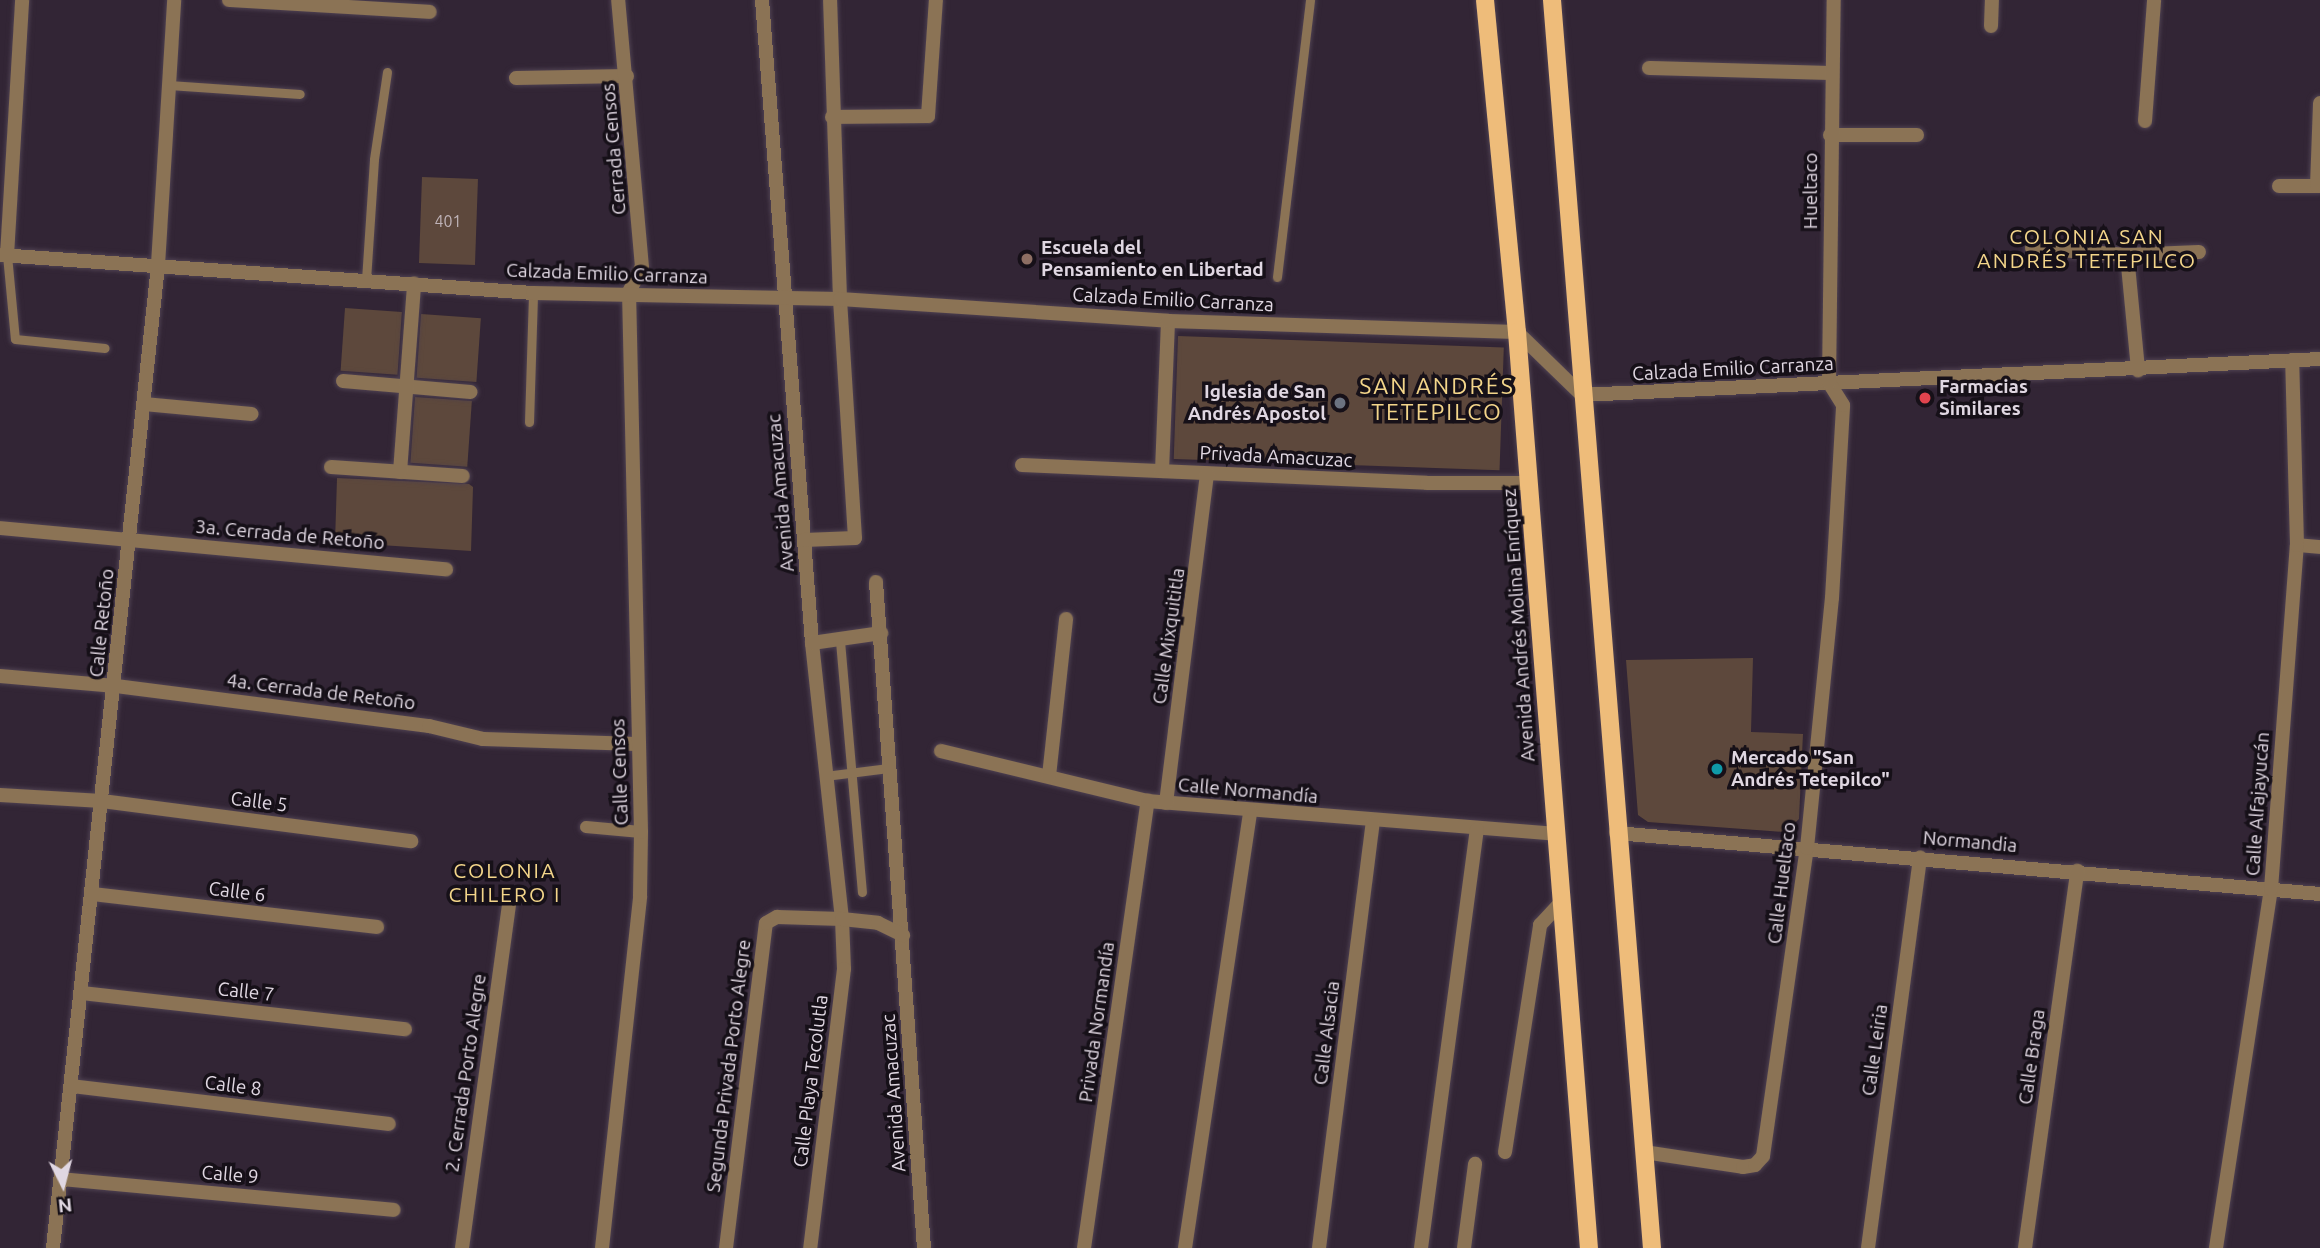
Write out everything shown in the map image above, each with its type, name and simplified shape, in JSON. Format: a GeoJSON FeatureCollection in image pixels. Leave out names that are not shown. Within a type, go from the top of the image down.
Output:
{"type":"FeatureCollection","features":[{"type":"Feature","properties":{"kind":"main road","name":"Avenida Andrés Molina Enríquez"},"geometry":{"type":"LineString","coordinates":[[1485,0],[1517,332],[1589,1248]]}},
{"type":"Feature","properties":{"kind":"main road"},"geometry":{"type":"LineString","coordinates":[[1552,0],[1616,832],[1652,1248]]}},
{"type":"Feature","properties":{"kind":"street"},"geometry":{"type":"LineString","coordinates":[[4,255],[22,0]]}},
{"type":"Feature","properties":{"kind":"street","name":"Calle Retoño"},"geometry":{"type":"LineString","coordinates":[[53,1248],[116,685],[158,265],[174,0]]}},
{"type":"Feature","properties":{"kind":"street"},"geometry":{"type":"LineString","coordinates":[[229,0],[430,12]]}},
{"type":"Feature","properties":{"kind":"street","name":"Cerrada Censos"},"geometry":{"type":"LineString","coordinates":[[618,0],[628,76],[642,267],[629,292]]}},
{"type":"Feature","properties":{"kind":"street","name":"Avenida Amacuzac"},"geometry":{"type":"LineString","coordinates":[[762,0],[812,643],[842,919]]}},
{"type":"Feature","properties":{"kind":"street"},"geometry":{"type":"LineString","coordinates":[[804,540],[855,538],[840,299],[830,0]]}},
{"type":"Feature","properties":{"kind":"street"},"geometry":{"type":"LineString","coordinates":[[832,117],[928,116],[936,0]]}},
{"type":"Feature","properties":{"kind":"street","name":"Hueltaco"},"geometry":{"type":"LineString","coordinates":[[1829,383],[1830,135],[1834,0]]}},
{"type":"Feature","properties":{"kind":"street"},"geometry":{"type":"LineString","coordinates":[[1991,26],[1992,0]]}},
{"type":"Feature","properties":{"kind":"street"},"geometry":{"type":"LineString","coordinates":[[2145,121],[2154,0]]}},
{"type":"Feature","properties":{"kind":"street"},"geometry":{"type":"LineString","coordinates":[[1649,68],[1832,73]]}},
{"type":"Feature","properties":{"kind":"street"},"geometry":{"type":"LineString","coordinates":[[516,78],[628,76]]}},
{"type":"Feature","properties":{"kind":"street"},"geometry":{"type":"LineString","coordinates":[[2279,186],[2318,186],[2320,103]]}},
{"type":"Feature","properties":{"kind":"street"},"geometry":{"type":"LineString","coordinates":[[1830,135],[1917,135]]}},
{"type":"Feature","properties":{"kind":"street"},"geometry":{"type":"LineString","coordinates":[[2032,248],[2127,255],[2199,252]]}},
{"type":"Feature","properties":{"kind":"street","name":"Calzada Emilio Carranza"},"geometry":{"type":"LineString","coordinates":[[4,255],[533,293],[629,292],[840,299],[1168,321],[1517,332]]}},
{"type":"Feature","properties":{"kind":"street"},"geometry":{"type":"LineString","coordinates":[[2127,255],[2138,370]]}},
{"type":"Feature","properties":{"kind":"street"},"geometry":{"type":"LineString","coordinates":[[400,472],[414,284]]}},
{"type":"Feature","properties":{"kind":"street","name":"Calle Censos"},"geometry":{"type":"LineString","coordinates":[[602,1248],[640,896],[641,832],[629,292]]}},
{"type":"Feature","properties":{"kind":"street"},"geometry":{"type":"LineString","coordinates":[[1162,471],[1168,321]]}},
{"type":"Feature","properties":{"kind":"street"},"geometry":{"type":"LineString","coordinates":[[1517,332],[1582,396]]}},
{"type":"Feature","properties":{"kind":"street","name":"Calzada Emilio Carranza"},"geometry":{"type":"LineString","coordinates":[[1582,396],[2320,359]]}},
{"type":"Feature","properties":{"kind":"street","name":"Calle Alfajayucán"},"geometry":{"type":"LineString","coordinates":[[2216,1248],[2271,889],[2297,545],[2292,360]]}},
{"type":"Feature","properties":{"kind":"street"},"geometry":{"type":"LineString","coordinates":[[343,381],[471,392]]}},
{"type":"Feature","properties":{"kind":"street","name":"Calle Hueltaco"},"geometry":{"type":"LineString","coordinates":[[1644,1152],[1743,1167],[1755,1165],[1763,1156],[1807,848],[1832,598],[1843,405],[1829,383]]}},
{"type":"Feature","properties":{"kind":"street"},"geometry":{"type":"LineString","coordinates":[[144,404],[251,414]]}},
{"type":"Feature","properties":{"kind":"street","name":"Privada Amacuzac"},"geometry":{"type":"LineString","coordinates":[[1022,465],[1207,474],[1529,483]]}},
{"type":"Feature","properties":{"kind":"street"},"geometry":{"type":"LineString","coordinates":[[331,467],[463,476]]}},
{"type":"Feature","properties":{"kind":"street","name":"Calle Mixquititla"},"geometry":{"type":"LineString","coordinates":[[1166,803],[1207,474]]}},
{"type":"Feature","properties":{"kind":"street","name":"3a. Cerrada de Retoño"},"geometry":{"type":"LineString","coordinates":[[0,527],[446,569]]}},
{"type":"Feature","properties":{"kind":"street"},"geometry":{"type":"LineString","coordinates":[[2297,545],[2320,547]]}},
{"type":"Feature","properties":{"kind":"street","name":"Avenida Amacuzac"},"geometry":{"type":"LineString","coordinates":[[876,582],[924,1248]]}},
{"type":"Feature","properties":{"kind":"street"},"geometry":{"type":"LineString","coordinates":[[1049,776],[1066,619]]}},
{"type":"Feature","properties":{"kind":"street"},"geometry":{"type":"LineString","coordinates":[[812,643],[881,633]]}},
{"type":"Feature","properties":{"kind":"street","name":"4a. Cerrada de Retoño"},"geometry":{"type":"LineString","coordinates":[[0,676],[116,685],[429,726],[483,739],[637,744]]}},
{"type":"Feature","properties":{"kind":"street","name":"Calle Normandía"},"geometry":{"type":"LineString","coordinates":[[941,751],[1148,801],[1373,822],[1556,834]]}},
{"type":"Feature","properties":{"kind":"street","name":"Calle 5"},"geometry":{"type":"LineString","coordinates":[[0,794],[102,801],[411,841]]}},
{"type":"Feature","properties":{"kind":"street","name":"Privada Normandía"},"geometry":{"type":"LineString","coordinates":[[1084,1248],[1148,801]]}},
{"type":"Feature","properties":{"kind":"street"},"geometry":{"type":"LineString","coordinates":[[1185,1248],[1250,811]]}},
{"type":"Feature","properties":{"kind":"street","name":"Calle Alsacia"},"geometry":{"type":"LineString","coordinates":[[1319,1248],[1373,822]]}},
{"type":"Feature","properties":{"kind":"street"},"geometry":{"type":"LineString","coordinates":[[586,827],[641,832]]}},
{"type":"Feature","properties":{"kind":"street"},"geometry":{"type":"LineString","coordinates":[[1421,1248],[1477,830]]}},
{"type":"Feature","properties":{"kind":"street","name":"Normandia"},"geometry":{"type":"LineString","coordinates":[[1616,832],[2320,894]]}},
{"type":"Feature","properties":{"kind":"street","name":"Calle Leiria"},"geometry":{"type":"LineString","coordinates":[[1868,1248],[1920,857]]}},
{"type":"Feature","properties":{"kind":"street","name":"Calle Braga"},"geometry":{"type":"LineString","coordinates":[[2025,1248],[2077,871]]}},
{"type":"Feature","properties":{"kind":"street","name":"Calle 6"},"geometry":{"type":"LineString","coordinates":[[93,894],[377,928]]}},
{"type":"Feature","properties":{"kind":"street"},"geometry":{"type":"LineString","coordinates":[[1505,1152],[1540,925],[1562,901]]}},
{"type":"Feature","properties":{"kind":"street","name":"2. Cerrada Porto Alegre"},"geometry":{"type":"LineString","coordinates":[[462,1248],[509,903]]}},
{"type":"Feature","properties":{"kind":"street","name":"Segunda Privada Porto Alegre"},"geometry":{"type":"LineString","coordinates":[[726,1248],[766,923],[777,917],[842,919]]}},
{"type":"Feature","properties":{"kind":"street"},"geometry":{"type":"LineString","coordinates":[[842,919],[878,923],[903,935]]}},
{"type":"Feature","properties":{"kind":"street","name":"Calle Playa Tecolutla"},"geometry":{"type":"LineString","coordinates":[[810,1248],[844,969],[842,919]]}},
{"type":"Feature","properties":{"kind":"street","name":"Calle 7"},"geometry":{"type":"LineString","coordinates":[[82,993],[405,1029]]}},
{"type":"Feature","properties":{"kind":"street","name":"Calle 8"},"geometry":{"type":"LineString","coordinates":[[71,1086],[389,1125]]}},
{"type":"Feature","properties":{"kind":"street"},"geometry":{"type":"LineString","coordinates":[[1464,1248],[1475,1164]]}},
{"type":"Feature","properties":{"kind":"street","name":"Calle 9"},"geometry":{"type":"LineString","coordinates":[[61,1179],[394,1210]]}},
{"type":"Feature","properties":{"kind":"lane"},"geometry":{"type":"LineString","coordinates":[[1277,277],[1310,0]]}},
{"type":"Feature","properties":{"kind":"lane"},"geometry":{"type":"LineString","coordinates":[[366,280],[374,159],[387,72]]}},
{"type":"Feature","properties":{"kind":"lane"},"geometry":{"type":"LineString","coordinates":[[169,85],[300,94]]}},
{"type":"Feature","properties":{"kind":"lane"},"geometry":{"type":"LineString","coordinates":[[4,255],[15,339],[105,348]]}},
{"type":"Feature","properties":{"kind":"lane"},"geometry":{"type":"LineString","coordinates":[[529,422],[533,293]]}},
{"type":"Feature","properties":{"kind":"lane"},"geometry":{"type":"LineString","coordinates":[[840,641],[862,892]]}},
{"type":"Feature","properties":{"kind":"lane"},"geometry":{"type":"LineString","coordinates":[[825,776],[888,768]]}},
{"type":"Feature","properties":{"kind":"building"},"geometry":{"type":"Polygon","coordinates":[[[422,177],[478,179],[475,265],[419,263],[422,177]]]}},
{"type":"Feature","properties":{"kind":"building"},"geometry":{"type":"Polygon","coordinates":[[[345,308],[402,312],[397,375],[341,371],[345,308]]]}},
{"type":"Feature","properties":{"kind":"building"},"geometry":{"type":"Polygon","coordinates":[[[421,314],[481,318],[476,382],[417,378],[421,314]]]}},
{"type":"Feature","properties":{"kind":"building","name":"Iglesia de San Andrés Apostol"},"geometry":{"type":"Polygon","coordinates":[[[1178,336],[1504,347],[1500,470],[1174,459],[1178,336]]]}},
{"type":"Feature","properties":{"kind":"building"},"geometry":{"type":"Polygon","coordinates":[[[415,397],[472,401],[467,467],[410,463],[415,397]]]}},
{"type":"Feature","properties":{"kind":"building"},"geometry":{"type":"Polygon","coordinates":[[[337,478],[469,484],[473,487],[471,551],[335,542],[337,478]]]}},
{"type":"Feature","properties":{"kind":"building","name":"Mercado \"San Andrés Tetepilco\""},"geometry":{"type":"Polygon","coordinates":[[[1753,658],[1751,732],[1803,734],[1799,819],[1785,832],[1648,822],[1638,815],[1626,660],[1753,658]]]}},
{"type":"Feature","properties":{"kind":"place","name":"Escuela del Pensamiento en Libertad"},"geometry":{"type":"Point","coordinates":[1027,259]}},
{"type":"Feature","properties":{"kind":"place","name":"Farmacias Similares"},"geometry":{"type":"Point","coordinates":[1925,398]}},
{"type":"Feature","properties":{"kind":"place","name":"Iglesia de San Andrés Apostol"},"geometry":{"type":"Point","coordinates":[1340,403]}},
{"type":"Feature","properties":{"kind":"place","name":"Mercado \"San Andrés Tetepilco\""},"geometry":{"type":"Point","coordinates":[1717,769]}},
{"type":"Feature","properties":{"kind":"district","name":"COLONIA SAN ANDRÉS TETEPILCO"},"geometry":{"type":"Point","coordinates":[2087,248]}},
{"type":"Feature","properties":{"kind":"district","name":"SAN ANDRÉS TETEPILCO"},"geometry":{"type":"Point","coordinates":[1437,399]}},
{"type":"Feature","properties":{"kind":"district","name":"COLONIA CHILERO I"},"geometry":{"type":"Point","coordinates":[505,882]}}]}
